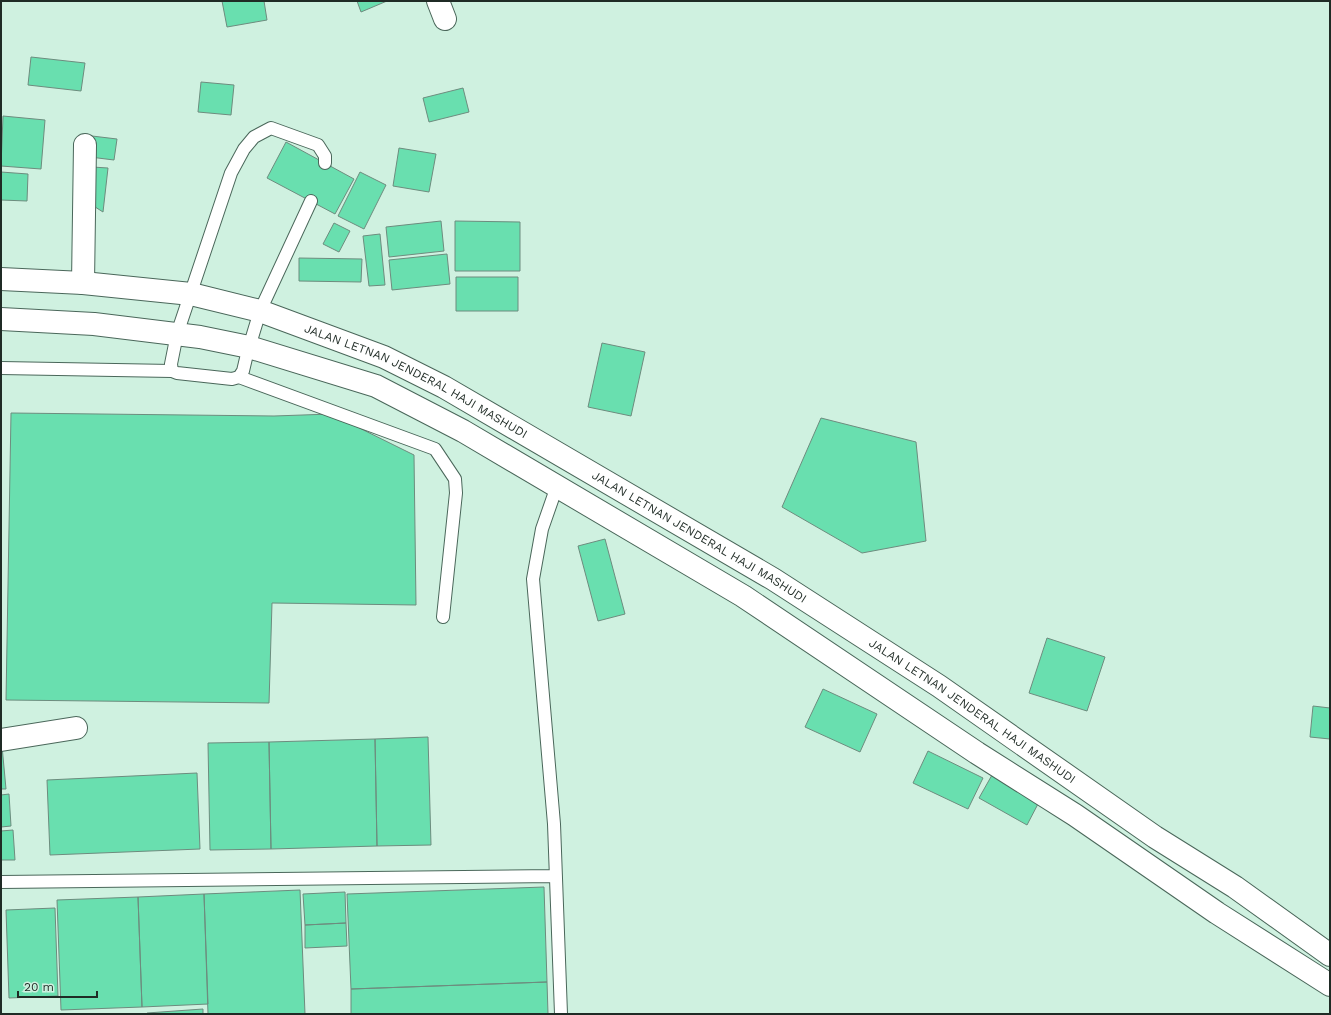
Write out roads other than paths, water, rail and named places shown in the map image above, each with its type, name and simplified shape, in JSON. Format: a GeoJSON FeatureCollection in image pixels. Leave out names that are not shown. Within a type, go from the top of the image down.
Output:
{"type":"FeatureCollection","features":[{"type":"Feature","properties":{"kind":"main road"},"geometry":{"type":"LineString","coordinates":[[83,283],[85,145]]}},
{"type":"Feature","properties":{"kind":"main road","name":"JALAN LETNAN JENDERAL HAJI MASHUDI"},"geometry":{"type":"LineString","coordinates":[[1,280],[83,283],[191,294],[260,311],[384,357],[444,387],[773,579],[939,686],[1155,837],[1235,887],[1330,955]]}},
{"type":"Feature","properties":{"kind":"main road","name":"JALAN LETNAN JENDERAL HAJI MASHUDI"},"geometry":{"type":"LineString","coordinates":[[1,319],[94,324],[200,337],[249,347],[376,386],[463,432],[743,596],[977,753],[1075,815],[1217,913],[1330,985]]}},
{"type":"Feature","properties":{"kind":"main road"},"geometry":{"type":"LineString","coordinates":[[977,753],[998,726]]}},
{"type":"Feature","properties":{"kind":"main road"},"geometry":{"type":"LineString","coordinates":[[1,740],[76,728]]}},
{"type":"Feature","properties":{"kind":"lane"},"geometry":{"type":"LineString","coordinates":[[172,371],[171,364],[177,334],[231,173],[244,149],[254,137],[270,128],[318,145],[325,156],[325,163]]}},
{"type":"Feature","properties":{"kind":"lane"},"geometry":{"type":"LineString","coordinates":[[239,377],[243,371],[260,311],[311,201]]}},
{"type":"Feature","properties":{"kind":"lane"},"geometry":{"type":"LineString","coordinates":[[1,368],[172,371],[177,373],[232,379],[239,377],[435,449],[455,479],[456,493],[443,617]]}},
{"type":"Feature","properties":{"kind":"lane"},"geometry":{"type":"LineString","coordinates":[[557,486],[542,528],[533,579],[554,816],[561,1014]]}},
{"type":"Feature","properties":{"kind":"lane"},"geometry":{"type":"LineString","coordinates":[[1,882],[556,876]]}}]}
